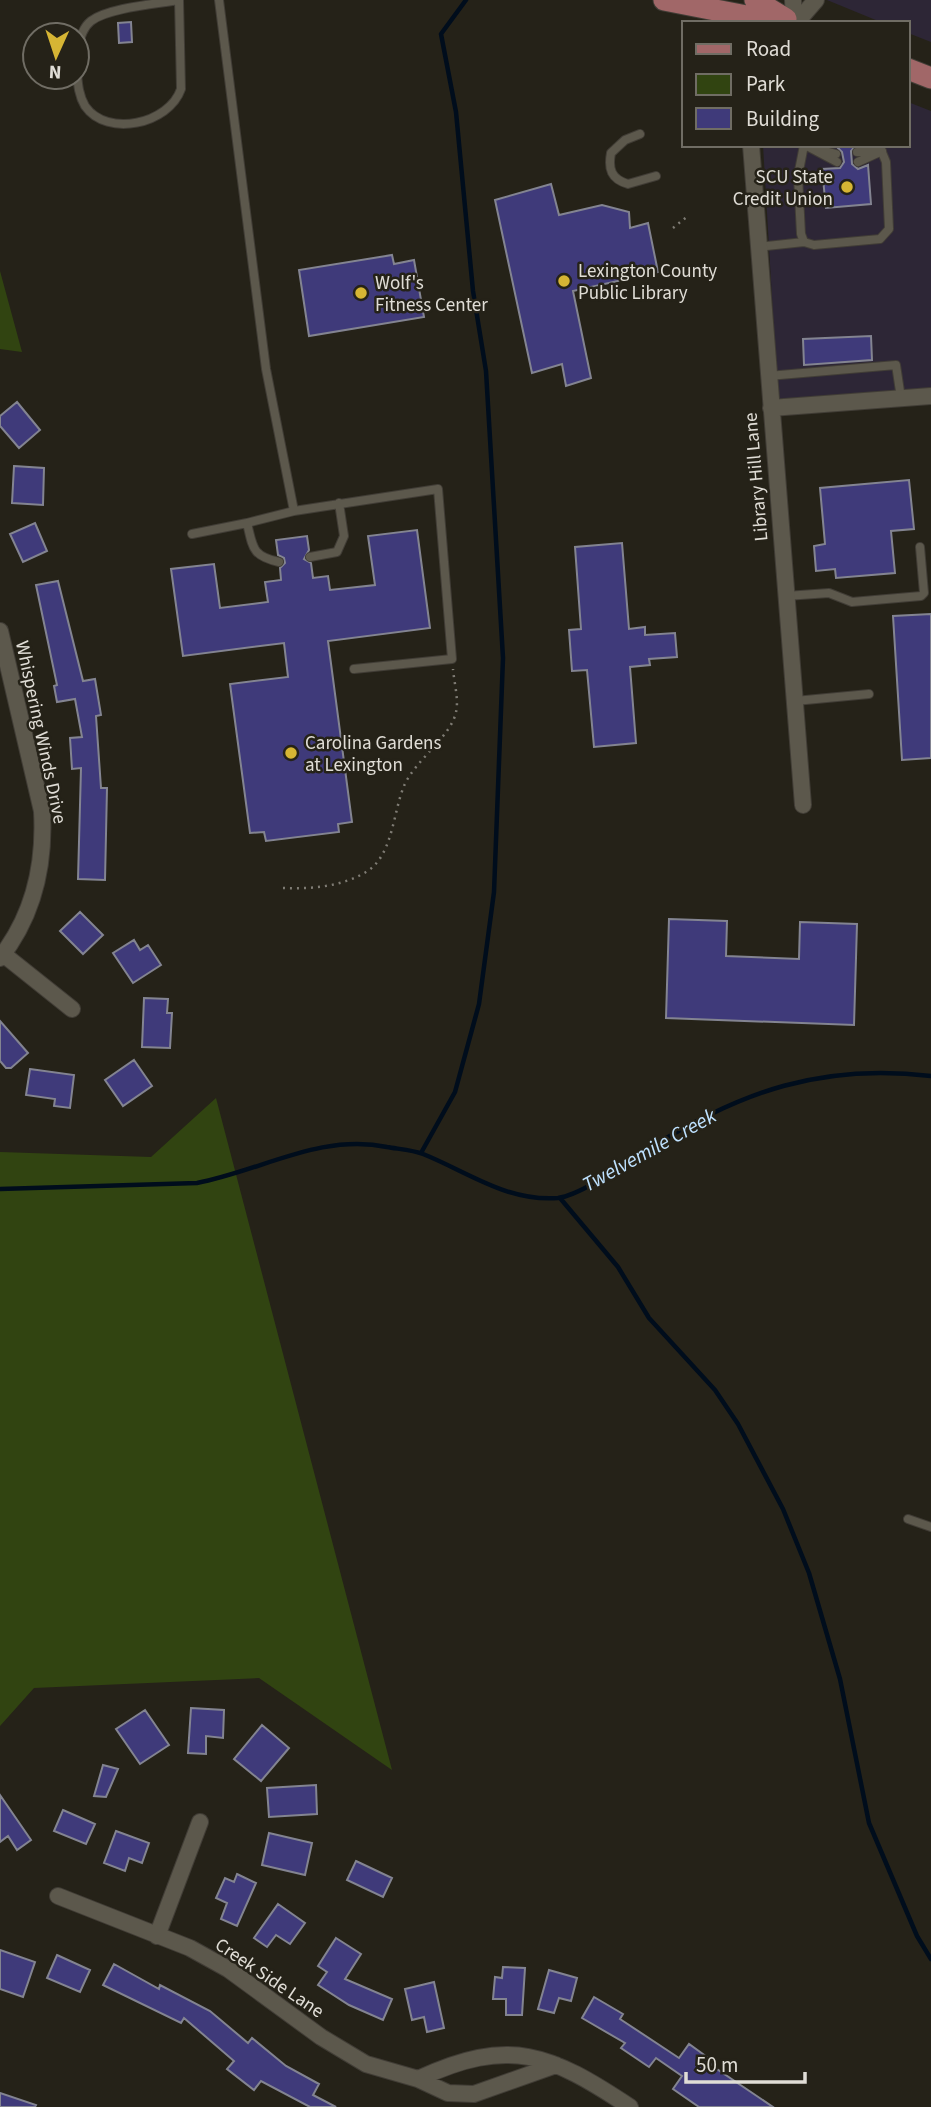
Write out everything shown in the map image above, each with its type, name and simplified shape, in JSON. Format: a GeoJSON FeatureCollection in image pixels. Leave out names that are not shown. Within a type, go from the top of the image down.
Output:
{"type":"FeatureCollection","features":[{"type":"Feature","properties":{"kind":"main road"},"geometry":{"type":"LineString","coordinates":[[664,0],[772,21]]}},
{"type":"Feature","properties":{"kind":"main road"},"geometry":{"type":"LineString","coordinates":[[755,0],[790,21]]}},
{"type":"Feature","properties":{"kind":"main road"},"geometry":{"type":"LineString","coordinates":[[910,70],[931,78]]}},
{"type":"Feature","properties":{"kind":"street"},"geometry":{"type":"LineString","coordinates":[[793,0],[793,21]]}},
{"type":"Feature","properties":{"kind":"street"},"geometry":{"type":"LineString","coordinates":[[795,21],[816,0]]}},
{"type":"Feature","properties":{"kind":"street","name":"Library Hill Lane"},"geometry":{"type":"LineString","coordinates":[[751,147],[803,805]]}},
{"type":"Feature","properties":{"kind":"street"},"geometry":{"type":"LineString","coordinates":[[771,408],[931,396]]}},
{"type":"Feature","properties":{"kind":"street","name":"Whispering Winds Drive"},"geometry":{"type":"LineString","coordinates":[[0,631],[36,785],[43,832],[35,892],[20,928],[2,956]]}},
{"type":"Feature","properties":{"kind":"street"},"geometry":{"type":"LineString","coordinates":[[2,956],[72,1009]]}},
{"type":"Feature","properties":{"kind":"street"},"geometry":{"type":"LineString","coordinates":[[157,1936],[200,1822]]}},
{"type":"Feature","properties":{"kind":"street","name":"Creek Side Lane"},"geometry":{"type":"LineString","coordinates":[[58,1896],[157,1936],[228,1969],[321,2037],[366,2064],[418,2079],[448,2093],[474,2094],[556,2065]]}},
{"type":"Feature","properties":{"kind":"street"},"geometry":{"type":"LineString","coordinates":[[418,2079],[452,2063],[505,2052],[531,2056],[556,2065],[592,2082],[631,2107]]}},
{"type":"Feature","properties":{"kind":"lane"},"geometry":{"type":"LineString","coordinates":[[79,91],[86,107],[100,119],[117,123],[153,120],[177,102],[181,89],[179,0],[106,14],[91,21]]}},
{"type":"Feature","properties":{"kind":"lane"},"geometry":{"type":"LineString","coordinates":[[219,0],[266,369],[294,511]]}},
{"type":"Feature","properties":{"kind":"lane"},"geometry":{"type":"LineString","coordinates":[[640,134],[617,145],[611,153],[610,171],[613,177],[628,184],[656,176]]}},
{"type":"Feature","properties":{"kind":"lane"},"geometry":{"type":"LineString","coordinates":[[804,242],[801,234],[798,176],[805,147]]}},
{"type":"Feature","properties":{"kind":"lane"},"geometry":{"type":"LineString","coordinates":[[810,147],[836,158]]}},
{"type":"Feature","properties":{"kind":"lane"},"geometry":{"type":"LineString","coordinates":[[757,247],[804,242],[814,245],[868,242],[885,236],[890,222],[886,162],[881,148],[858,157]]}},
{"type":"Feature","properties":{"kind":"lane"},"geometry":{"type":"LineString","coordinates":[[768,376],[896,365],[901,398]]}},
{"type":"Feature","properties":{"kind":"lane"},"geometry":{"type":"LineString","coordinates":[[192,534],[294,511],[438,489],[452,659],[354,669]]}},
{"type":"Feature","properties":{"kind":"lane"},"geometry":{"type":"LineString","coordinates":[[310,557],[337,552],[344,536],[338,503]]}},
{"type":"Feature","properties":{"kind":"lane"},"geometry":{"type":"LineString","coordinates":[[247,523],[253,547],[262,558],[279,562]]}},
{"type":"Feature","properties":{"kind":"lane"},"geometry":{"type":"LineString","coordinates":[[786,596],[829,593],[852,602],[921,596],[924,593],[920,547]]}},
{"type":"Feature","properties":{"kind":"lane"},"geometry":{"type":"LineString","coordinates":[[795,701],[869,694]]}},
{"type":"Feature","properties":{"kind":"lane"},"geometry":{"type":"LineString","coordinates":[[908,1519],[931,1527]]}},
{"type":"Feature","properties":{"kind":"path"},"geometry":{"type":"LineString","coordinates":[[673,228],[689,215]]}},
{"type":"Feature","properties":{"kind":"path"},"geometry":{"type":"LineString","coordinates":[[283,888],[319,889],[366,872],[381,858],[404,786],[416,764],[447,729],[457,712],[452,659]]}},
{"type":"Feature","properties":{"kind":"shaded area"},"geometry":{"type":"Polygon","coordinates":[[[827,0],[931,0],[931,42],[910,34],[910,21],[878,21],[827,0]]]}},
{"type":"Feature","properties":{"kind":"shaded area"},"geometry":{"type":"Polygon","coordinates":[[[910,103],[931,111],[931,388],[778,399],[763,147],[910,147],[910,103]]]}},
{"type":"Feature","properties":{"kind":"green space"},"geometry":{"type":"Polygon","coordinates":[[[0,271],[22,352],[0,349],[0,271]]]}},
{"type":"Feature","properties":{"kind":"green space"},"geometry":{"type":"Polygon","coordinates":[[[216,1098],[392,1770],[259,1678],[34,1688],[0,1726],[0,1152],[151,1157],[216,1098]]]}},
{"type":"Feature","properties":{"kind":"building"},"geometry":{"type":"Polygon","coordinates":[[[131,22],[132,42],[119,43],[118,23],[131,22]]]}},
{"type":"Feature","properties":{"kind":"building","name":"SCU State Credit Union"},"geometry":{"type":"Polygon","coordinates":[[[837,147],[854,147],[851,151],[852,164],[858,169],[868,165],[871,204],[826,208],[822,169],[840,168],[844,162],[842,152],[837,147]]]}},
{"type":"Feature","properties":{"kind":"building","name":"Lexington County Public Library"},"geometry":{"type":"Polygon","coordinates":[[[551,184],[559,215],[602,205],[629,212],[630,228],[648,223],[658,272],[573,291],[591,378],[566,386],[562,364],[532,373],[495,200],[551,184]]]}},
{"type":"Feature","properties":{"kind":"building","name":"Wolf's Fitness Center"},"geometry":{"type":"Polygon","coordinates":[[[392,255],[394,264],[414,260],[424,317],[309,336],[299,270],[392,255]]]}},
{"type":"Feature","properties":{"kind":"building"},"geometry":{"type":"Polygon","coordinates":[[[871,336],[872,360],[804,365],[803,339],[871,336]]]}},
{"type":"Feature","properties":{"kind":"building"},"geometry":{"type":"Polygon","coordinates":[[[17,402],[40,430],[19,448],[0,426],[0,416],[17,402]]]}},
{"type":"Feature","properties":{"kind":"building"},"geometry":{"type":"Polygon","coordinates":[[[14,466],[44,468],[43,505],[12,503],[14,466]]]}},
{"type":"Feature","properties":{"kind":"building"},"geometry":{"type":"Polygon","coordinates":[[[909,480],[914,529],[891,531],[895,573],[836,578],[835,569],[816,571],[814,546],[825,544],[820,488],[909,480]]]}},
{"type":"Feature","properties":{"kind":"building"},"geometry":{"type":"Polygon","coordinates":[[[35,523],[47,551],[23,562],[10,534],[35,523]]]}},
{"type":"Feature","properties":{"kind":"building","name":"Carolina Gardens at Lexington"},"geometry":{"type":"Polygon","coordinates":[[[417,530],[430,628],[328,641],[352,822],[338,824],[339,832],[266,841],[264,832],[250,833],[230,684],[288,677],[284,643],[183,656],[171,569],[214,564],[220,608],[268,602],[265,582],[281,580],[280,568],[285,563],[284,558],[278,555],[276,540],[307,536],[309,550],[304,559],[311,563],[313,578],[328,576],[330,590],[375,585],[368,536],[417,530]]]}},
{"type":"Feature","properties":{"kind":"building"},"geometry":{"type":"Polygon","coordinates":[[[622,543],[629,629],[645,627],[645,635],[675,633],[677,657],[649,659],[650,665],[630,667],[636,743],[594,747],[587,670],[572,671],[569,630],[581,629],[575,547],[622,543]]]}},
{"type":"Feature","properties":{"kind":"building"},"geometry":{"type":"Polygon","coordinates":[[[58,581],[83,681],[95,679],[101,715],[96,716],[101,788],[107,788],[105,880],[78,879],[81,768],[72,769],[70,738],[82,737],[75,699],[57,702],[54,686],[57,685],[36,585],[58,581]]]}},
{"type":"Feature","properties":{"kind":"building"},"geometry":{"type":"Polygon","coordinates":[[[931,614],[931,758],[902,760],[893,616],[931,614]]]}},
{"type":"Feature","properties":{"kind":"building"},"geometry":{"type":"Polygon","coordinates":[[[80,912],[103,935],[83,954],[60,931],[80,912]]]}},
{"type":"Feature","properties":{"kind":"building"},"geometry":{"type":"Polygon","coordinates":[[[669,919],[727,921],[726,956],[799,959],[800,922],[857,924],[854,1025],[666,1018],[669,919]]]}},
{"type":"Feature","properties":{"kind":"building"},"geometry":{"type":"Polygon","coordinates":[[[134,940],[140,950],[148,945],[161,965],[133,983],[113,953],[134,940]]]}},
{"type":"Feature","properties":{"kind":"building"},"geometry":{"type":"Polygon","coordinates":[[[144,998],[168,999],[167,1013],[172,1013],[170,1048],[142,1047],[144,998]]]}},
{"type":"Feature","properties":{"kind":"building"},"geometry":{"type":"Polygon","coordinates":[[[0,1021],[28,1053],[11,1068],[6,1068],[0,1061],[0,1021]]]}},
{"type":"Feature","properties":{"kind":"building"},"geometry":{"type":"Polygon","coordinates":[[[134,1060],[152,1086],[123,1106],[105,1080],[134,1060]]]}},
{"type":"Feature","properties":{"kind":"building"},"geometry":{"type":"Polygon","coordinates":[[[30,1069],[74,1075],[70,1108],[54,1106],[55,1099],[26,1095],[30,1069]]]}},
{"type":"Feature","properties":{"kind":"building"},"geometry":{"type":"Polygon","coordinates":[[[191,1708],[224,1710],[223,1738],[206,1736],[206,1754],[188,1753],[191,1708]]]}},
{"type":"Feature","properties":{"kind":"building"},"geometry":{"type":"Polygon","coordinates":[[[145,1710],[169,1745],[140,1764],[116,1729],[145,1710]]]}},
{"type":"Feature","properties":{"kind":"building"},"geometry":{"type":"Polygon","coordinates":[[[262,1725],[289,1748],[261,1781],[234,1759],[262,1725]]]}},
{"type":"Feature","properties":{"kind":"building"},"geometry":{"type":"Polygon","coordinates":[[[103,1765],[118,1769],[106,1797],[94,1796],[103,1765]]]}},
{"type":"Feature","properties":{"kind":"building"},"geometry":{"type":"Polygon","coordinates":[[[316,1785],[317,1814],[269,1817],[267,1788],[316,1785]]]}},
{"type":"Feature","properties":{"kind":"building"},"geometry":{"type":"Polygon","coordinates":[[[0,1795],[31,1840],[17,1850],[8,1836],[0,1842],[0,1795]]]}},
{"type":"Feature","properties":{"kind":"building"},"geometry":{"type":"Polygon","coordinates":[[[63,1810],[95,1824],[86,1844],[54,1831],[63,1810]]]}},
{"type":"Feature","properties":{"kind":"building"},"geometry":{"type":"Polygon","coordinates":[[[116,1831],[149,1843],[142,1863],[129,1858],[125,1871],[104,1863],[116,1831]]]}},
{"type":"Feature","properties":{"kind":"building"},"geometry":{"type":"Polygon","coordinates":[[[269,1833],[312,1843],[305,1875],[262,1865],[269,1833]]]}},
{"type":"Feature","properties":{"kind":"building"},"geometry":{"type":"Polygon","coordinates":[[[356,1861],[392,1878],[383,1897],[347,1880],[356,1861]]]}},
{"type":"Feature","properties":{"kind":"building"},"geometry":{"type":"Polygon","coordinates":[[[237,1874],[256,1883],[237,1926],[221,1919],[227,1903],[216,1898],[225,1878],[234,1882],[237,1874]]]}},
{"type":"Feature","properties":{"kind":"building"},"geometry":{"type":"Polygon","coordinates":[[[278,1904],[305,1923],[290,1944],[276,1935],[267,1947],[254,1938],[278,1904]]]}},
{"type":"Feature","properties":{"kind":"building"},"geometry":{"type":"Polygon","coordinates":[[[336,1938],[361,1954],[345,1979],[392,1999],[383,2020],[349,2005],[318,1985],[327,1972],[318,1966],[336,1938]]]}},
{"type":"Feature","properties":{"kind":"building"},"geometry":{"type":"Polygon","coordinates":[[[0,1950],[35,1962],[23,1997],[0,1989],[0,1950]]]}},
{"type":"Feature","properties":{"kind":"building"},"geometry":{"type":"Polygon","coordinates":[[[57,1955],[90,1970],[80,1992],[47,1978],[57,1955]]]}},
{"type":"Feature","properties":{"kind":"building"},"geometry":{"type":"Polygon","coordinates":[[[114,1964],[159,1989],[160,1985],[210,2011],[248,2043],[252,2038],[286,2066],[319,2084],[313,2095],[336,2107],[310,2107],[261,2081],[254,2090],[227,2069],[234,2061],[184,2018],[181,2023],[103,1985],[114,1964]]]}},
{"type":"Feature","properties":{"kind":"building"},"geometry":{"type":"Polygon","coordinates":[[[503,1967],[525,1968],[522,2015],[506,2015],[506,1999],[493,1999],[495,1977],[502,1978],[503,1967]]]}},
{"type":"Feature","properties":{"kind":"building"},"geometry":{"type":"Polygon","coordinates":[[[549,1970],[577,1978],[571,2001],[559,1998],[554,2013],[538,2009],[549,1970]]]}},
{"type":"Feature","properties":{"kind":"building"},"geometry":{"type":"Polygon","coordinates":[[[434,1982],[444,2028],[427,2032],[424,2017],[412,2020],[405,1989],[434,1982]]]}},
{"type":"Feature","properties":{"kind":"building"},"geometry":{"type":"Polygon","coordinates":[[[594,1997],[623,2014],[620,2019],[679,2058],[689,2044],[714,2062],[711,2065],[773,2107],[699,2107],[673,2089],[682,2076],[656,2058],[649,2067],[621,2048],[625,2043],[582,2018],[594,1997]]]}},
{"type":"Feature","properties":{"kind":"building"},"geometry":{"type":"Polygon","coordinates":[[[0,2093],[36,2105],[0,2107],[0,2093]]]}},
{"type":"Feature","properties":{"kind":"waterway"},"geometry":{"type":"LineString","coordinates":[[421,1153],[455,1092],[479,1004],[494,892],[503,658],[486,371],[473,291],[456,112],[441,34],[466,0]]}},
{"type":"Feature","properties":{"kind":"waterway","name":"Twelvemile Creek"},"geometry":{"type":"LineString","coordinates":[[0,1189],[197,1183],[314,1149],[362,1144],[419,1153],[505,1191],[539,1198],[558,1198],[580,1191],[717,1111],[784,1086],[818,1078],[854,1074],[931,1076]]}},
{"type":"Feature","properties":{"kind":"waterway"},"geometry":{"type":"LineString","coordinates":[[560,1198],[618,1267],[649,1318],[715,1390],[738,1424],[783,1509],[809,1573],[840,1679],[869,1823],[917,1936],[931,1959]]}},
{"type":"Feature","properties":{"kind":"place","name":"SCU State Credit Union"},"geometry":{"type":"Point","coordinates":[847,187]}},
{"type":"Feature","properties":{"kind":"place","name":"Lexington County Public Library"},"geometry":{"type":"Point","coordinates":[564,281]}},
{"type":"Feature","properties":{"kind":"place","name":"Wolf's Fitness Center"},"geometry":{"type":"Point","coordinates":[361,293]}},
{"type":"Feature","properties":{"kind":"place","name":"Carolina Gardens at Lexington"},"geometry":{"type":"Point","coordinates":[291,753]}}]}
